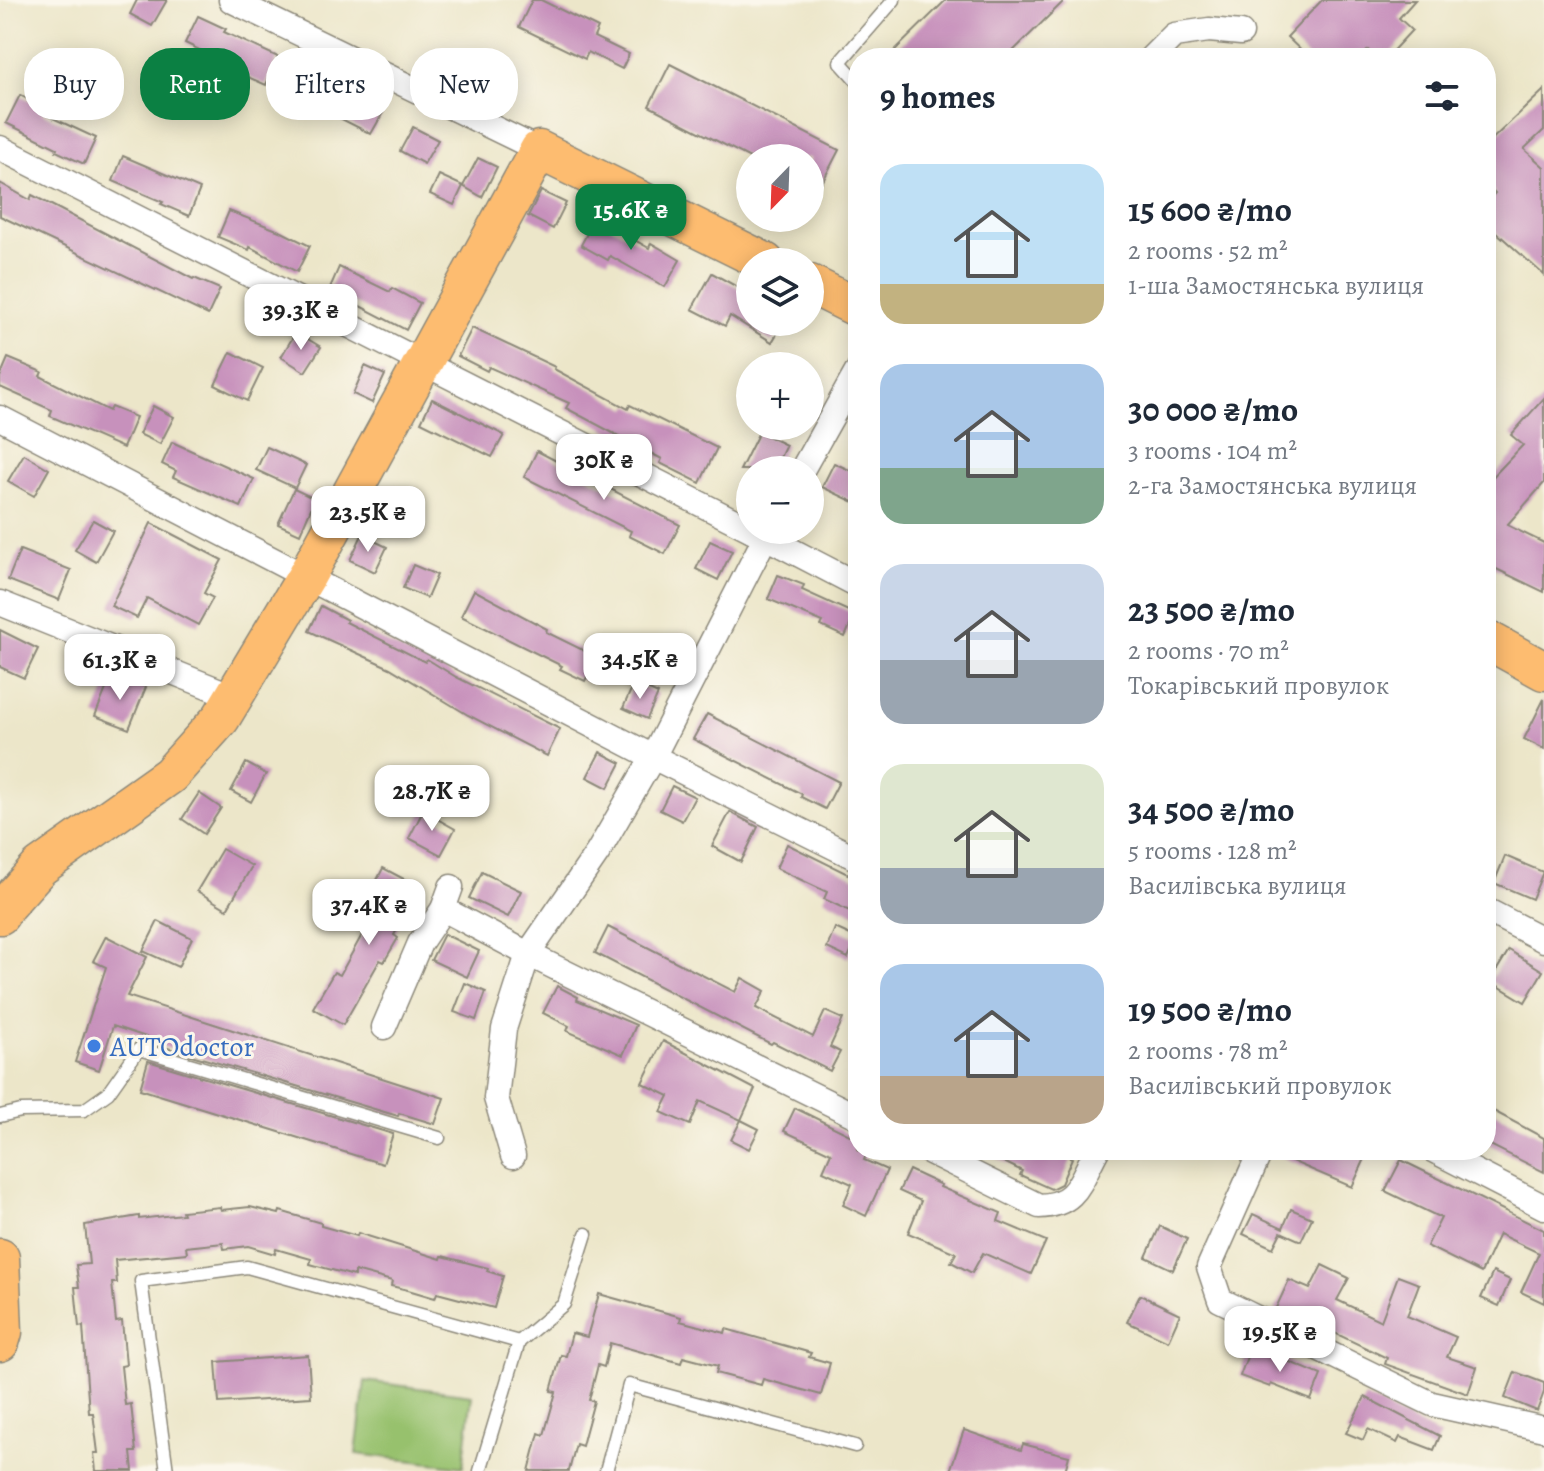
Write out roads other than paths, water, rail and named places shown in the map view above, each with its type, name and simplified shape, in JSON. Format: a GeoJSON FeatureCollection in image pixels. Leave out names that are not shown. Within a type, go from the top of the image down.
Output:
{"type":"FeatureCollection","features":[{"type":"Feature","properties":{"kind":"main road"},"geometry":{"type":"LineString","coordinates":[[0,915],[40,867],[170,775],[221,718],[307,575],[539,150],[737,248]]}},
{"type":"Feature","properties":{"kind":"main road"},"geometry":{"type":"LineString","coordinates":[[824,291],[848,303]]}},
{"type":"Feature","properties":{"kind":"main road"},"geometry":{"type":"LineString","coordinates":[[1496,645],[1544,671]]}},
{"type":"Feature","properties":{"kind":"main road"},"geometry":{"type":"LineString","coordinates":[[0,1258],[3,1332],[0,1342]]}},
{"type":"Feature","properties":{"kind":"street"},"geometry":{"type":"LineString","coordinates":[[231,0],[539,150]]}},
{"type":"Feature","properties":{"kind":"street"},"geometry":{"type":"LineString","coordinates":[[1161,48],[1174,35],[1209,30],[1241,33]]}},
{"type":"Feature","properties":{"kind":"street"},"geometry":{"type":"LineString","coordinates":[[0,148],[736,520]]}},
{"type":"Feature","properties":{"kind":"street"},"geometry":{"type":"LineString","coordinates":[[810,456],[848,388]]}},
{"type":"Feature","properties":{"kind":"street"},"geometry":{"type":"LineString","coordinates":[[0,418],[653,757],[848,854]]}},
{"type":"Feature","properties":{"kind":"street"},"geometry":{"type":"LineString","coordinates":[[513,1156],[496,1098],[504,1029],[528,954],[598,852],[653,757],[753,544]]}},
{"type":"Feature","properties":{"kind":"street"},"geometry":{"type":"LineString","coordinates":[[783,544],[848,580]]}},
{"type":"Feature","properties":{"kind":"street"},"geometry":{"type":"LineString","coordinates":[[0,603],[235,697]]}},
{"type":"Feature","properties":{"kind":"street"},"geometry":{"type":"LineString","coordinates":[[384,1027],[420,943],[447,898],[528,954],[848,1112]]}},
{"type":"Feature","properties":{"kind":"street"},"geometry":{"type":"LineString","coordinates":[[1496,915],[1544,940]]}},
{"type":"Feature","properties":{"kind":"street"},"geometry":{"type":"LineString","coordinates":[[946,1160],[1039,1206],[1055,1205],[1070,1198],[1091,1160]]}},
{"type":"Feature","properties":{"kind":"street"},"geometry":{"type":"LineString","coordinates":[[1257,1160],[1209,1267],[1220,1300],[1432,1404],[1544,1429]]}},
{"type":"Feature","properties":{"kind":"street"},"geometry":{"type":"LineString","coordinates":[[1452,1160],[1544,1207]]}},
{"type":"Feature","properties":{"kind":"lane"},"geometry":{"type":"LineString","coordinates":[[852,48],[894,0]]}},
{"type":"Feature","properties":{"kind":"lane"},"geometry":{"type":"LineString","coordinates":[[848,53],[840,62],[848,71]]}},
{"type":"Feature","properties":{"kind":"lane"},"geometry":{"type":"LineString","coordinates":[[0,1116],[21,1111],[84,1110],[108,1093],[139,1049],[439,1138]]}},
{"type":"Feature","properties":{"kind":"lane"},"geometry":{"type":"LineString","coordinates":[[480,1471],[519,1342],[564,1304],[586,1234]]}},
{"type":"Feature","properties":{"kind":"lane"},"geometry":{"type":"LineString","coordinates":[[167,1471],[141,1281],[247,1267],[519,1342]]}},
{"type":"Feature","properties":{"kind":"lane"},"geometry":{"type":"LineString","coordinates":[[606,1471],[629,1385],[855,1446]]}},
{"type":"Feature","properties":{"kind":"place","name":"AUTOdoctor"},"geometry":{"type":"Point","coordinates":[94,1046]}}]}
